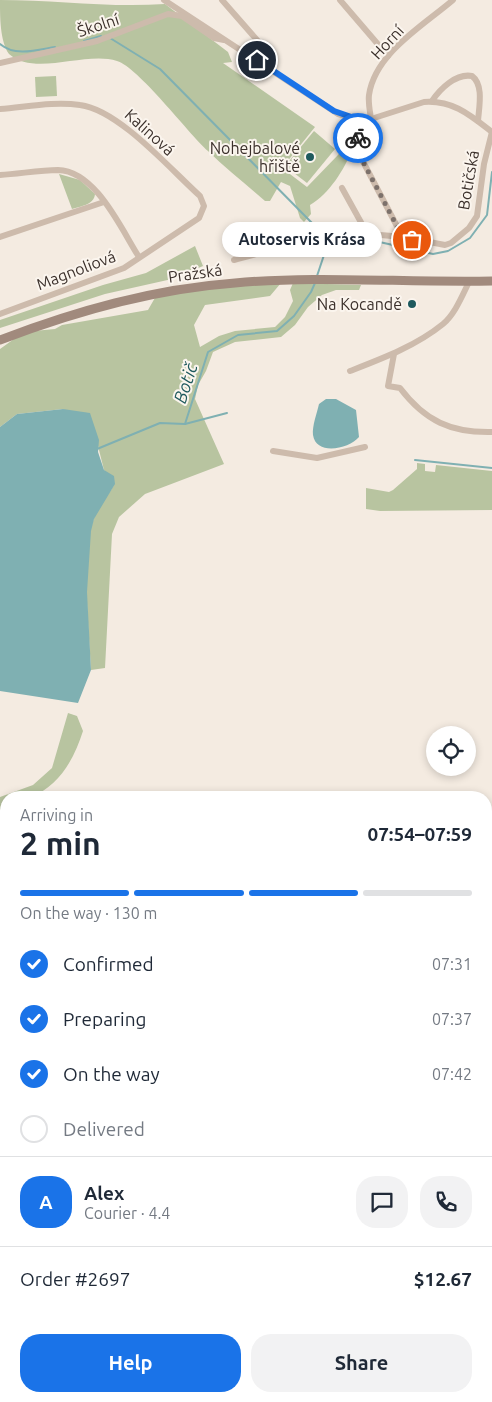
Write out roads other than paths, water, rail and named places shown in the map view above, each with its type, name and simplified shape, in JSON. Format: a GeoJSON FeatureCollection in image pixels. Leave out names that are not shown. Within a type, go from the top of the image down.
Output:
{"type":"FeatureCollection","features":[{"type":"Feature","properties":{"kind":"main road","name":"Pražská"},"geometry":{"type":"LineString","coordinates":[[0,340],[78,313],[141,295],[234,282],[311,280],[492,282]]}},
{"type":"Feature","properties":{"kind":"street"},"geometry":{"type":"LineString","coordinates":[[164,0],[334,111],[360,120],[371,119],[432,101],[455,106],[492,132]]}},
{"type":"Feature","properties":{"kind":"street"},"geometry":{"type":"LineString","coordinates":[[222,0],[264,48],[257,60]]}},
{"type":"Feature","properties":{"kind":"street"},"geometry":{"type":"LineString","coordinates":[[340,0],[388,56]]}},
{"type":"Feature","properties":{"kind":"street","name":"Horní"},"geometry":{"type":"LineString","coordinates":[[371,119],[370,89],[377,72],[388,56],[453,0]]}},
{"type":"Feature","properties":{"kind":"street","name":"Školní"},"geometry":{"type":"LineString","coordinates":[[0,63],[97,41],[168,14],[182,16],[214,38],[226,40]]}},
{"type":"Feature","properties":{"kind":"street"},"geometry":{"type":"LineString","coordinates":[[432,101],[438,92],[454,80],[463,76],[472,76],[478,85],[480,99],[478,121]]}},
{"type":"Feature","properties":{"kind":"street","name":"Kalinová"},"geometry":{"type":"LineString","coordinates":[[0,110],[63,104],[96,108],[118,120],[193,190],[202,200],[204,209]]}},
{"type":"Feature","properties":{"kind":"street"},"geometry":{"type":"LineString","coordinates":[[360,120],[359,154],[399,230],[400,238]]}},
{"type":"Feature","properties":{"kind":"street","name":"Botičská"},"geometry":{"type":"LineString","coordinates":[[234,260],[319,239],[368,236],[400,238],[448,245],[473,224],[479,208],[482,176],[492,132]]}},
{"type":"Feature","properties":{"kind":"street"},"geometry":{"type":"LineString","coordinates":[[0,176],[59,170],[74,173],[97,190],[139,257]]}},
{"type":"Feature","properties":{"kind":"street"},"geometry":{"type":"LineString","coordinates":[[342,188],[368,236]]}},
{"type":"Feature","properties":{"kind":"street"},"geometry":{"type":"LineString","coordinates":[[0,237],[104,202]]}},
{"type":"Feature","properties":{"kind":"street","name":"Magnoliová"},"geometry":{"type":"LineString","coordinates":[[0,314],[124,268],[198,218],[204,209]]}},
{"type":"Feature","properties":{"kind":"street"},"geometry":{"type":"LineString","coordinates":[[350,371],[394,354],[444,324],[458,304],[469,282]]}},
{"type":"Feature","properties":{"kind":"street"},"geometry":{"type":"LineString","coordinates":[[394,354],[388,386],[400,388],[414,406],[434,420],[466,432],[492,432]]}},
{"type":"Feature","properties":{"kind":"street"},"geometry":{"type":"LineString","coordinates":[[273,451],[316,458],[365,447]]}},
{"type":"Feature","properties":{"kind":"water"},"geometry":{"type":"Polygon","coordinates":[[[326,399],[336,399],[356,410],[359,437],[348,445],[326,448],[315,442],[313,431],[315,419],[319,404],[326,399]]]}},
{"type":"Feature","properties":{"kind":"water"},"geometry":{"type":"Polygon","coordinates":[[[63,409],[90,413],[99,440],[98,452],[104,470],[114,476],[115,484],[94,519],[91,531],[87,592],[91,670],[78,703],[0,691],[0,427],[17,414],[63,409]]]}},
{"type":"Feature","properties":{"kind":"waterway"},"geometry":{"type":"LineString","coordinates":[[84,41],[101,36]]}},
{"type":"Feature","properties":{"kind":"waterway"},"geometry":{"type":"LineString","coordinates":[[110,38],[160,69],[312,223]]}},
{"type":"Feature","properties":{"kind":"waterway"},"geometry":{"type":"LineString","coordinates":[[0,44],[6,48],[19,51],[34,51],[55,47]]}},
{"type":"Feature","properties":{"kind":"waterway","name":"Botič"},"geometry":{"type":"LineString","coordinates":[[317,276],[325,252],[337,244],[375,241],[433,254],[448,251],[470,238],[487,215],[492,172]]}},
{"type":"Feature","properties":{"kind":"waterway","name":"Botič"},"geometry":{"type":"LineString","coordinates":[[97,449],[160,423],[185,424],[208,352],[238,335],[277,331],[294,316],[315,283]]}},
{"type":"Feature","properties":{"kind":"waterway"},"geometry":{"type":"LineString","coordinates":[[185,424],[227,413]]}},
{"type":"Feature","properties":{"kind":"waterway"},"geometry":{"type":"LineString","coordinates":[[415,460],[492,468]]}},
{"type":"Feature","properties":{"kind":"place","name":"Nohejbalové hřiště"},"geometry":{"type":"Point","coordinates":[310,157]}},
{"type":"Feature","properties":{"kind":"place","name":"Autoservis Krása"},"geometry":{"type":"Point","coordinates":[412,240]}},
{"type":"Feature","properties":{"kind":"place","name":"Na Kocandě"},"geometry":{"type":"Point","coordinates":[412,304]}}]}
